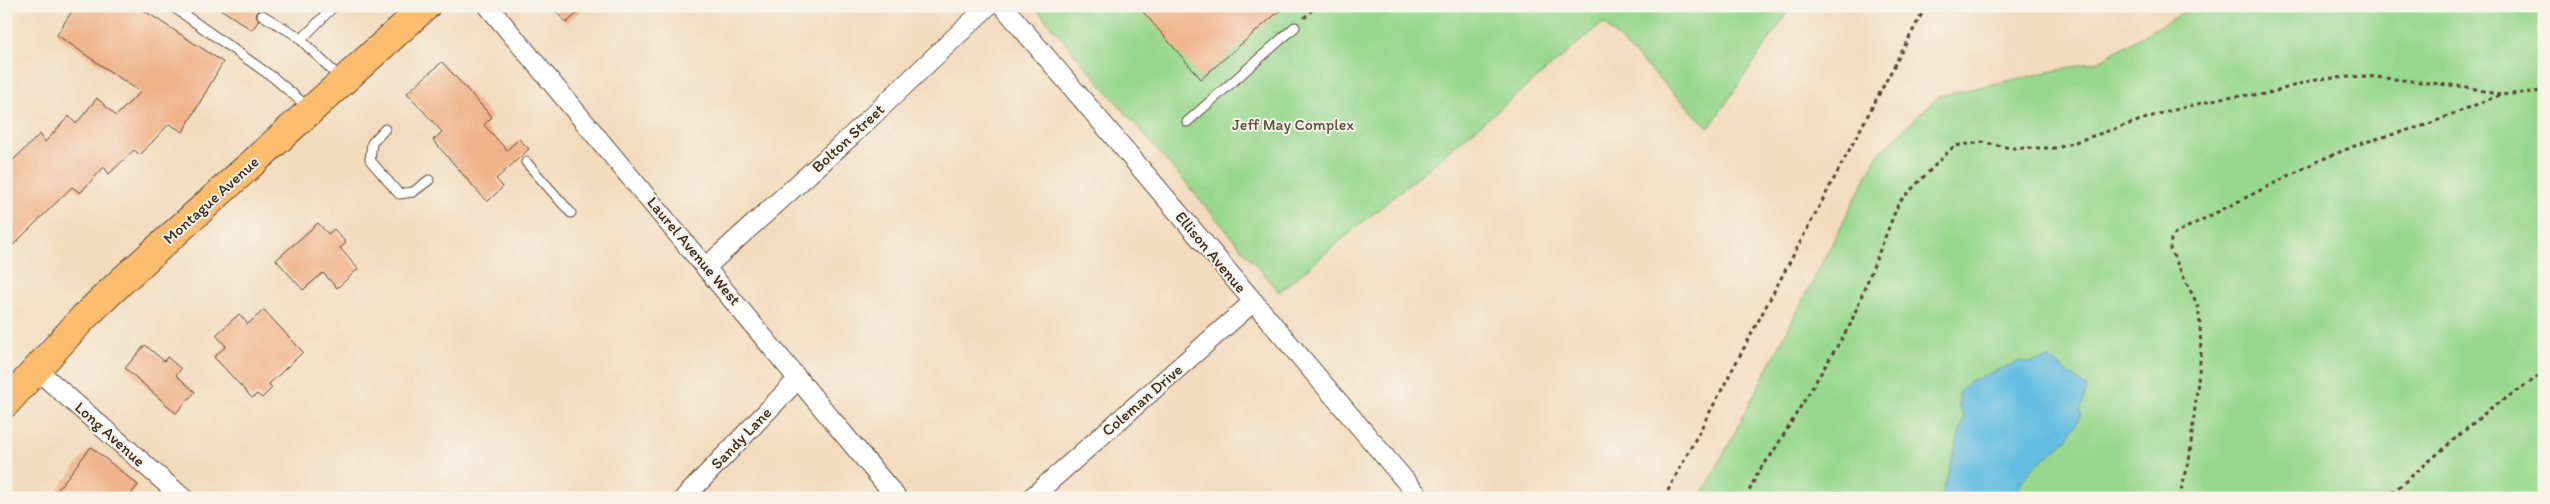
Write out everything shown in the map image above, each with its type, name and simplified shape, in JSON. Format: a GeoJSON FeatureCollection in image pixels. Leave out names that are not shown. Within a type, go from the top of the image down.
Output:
{"type":"FeatureCollection","features":[{"type":"Feature","properties":{"kind":"main road","name":"Montague Avenue"},"geometry":{"type":"LineString","coordinates":[[6,403],[84,317],[123,280],[426,6]]}},
{"type":"Feature","properties":{"kind":"street","name":"Laurel Avenue West"},"geometry":{"type":"LineString","coordinates":[[488,6],[898,498]]}},
{"type":"Feature","properties":{"kind":"street","name":"Bolton Street"},"geometry":{"type":"LineString","coordinates":[[706,267],[850,137],[988,6]]}},
{"type":"Feature","properties":{"kind":"street","name":"Ellison Avenue"},"geometry":{"type":"LineString","coordinates":[[1004,6],[1420,498]]}},
{"type":"Feature","properties":{"kind":"street","name":"Coleman Drive"},"geometry":{"type":"LineString","coordinates":[[1031,498],[1253,302]]}},
{"type":"Feature","properties":{"kind":"street","name":"Long Avenue"},"geometry":{"type":"LineString","coordinates":[[37,370],[183,498]]}},
{"type":"Feature","properties":{"kind":"street","name":"Sandy Lane"},"geometry":{"type":"LineString","coordinates":[[684,498],[798,379]]}},
{"type":"Feature","properties":{"kind":"lane"},"geometry":{"type":"LineString","coordinates":[[172,6],[274,78],[311,110]]}},
{"type":"Feature","properties":{"kind":"lane"},"geometry":{"type":"LineString","coordinates":[[301,40],[334,6]]}},
{"type":"Feature","properties":{"kind":"lane"},"geometry":{"type":"LineString","coordinates":[[262,15],[301,40],[343,81]]}},
{"type":"Feature","properties":{"kind":"lane"},"geometry":{"type":"LineString","coordinates":[[1187,122],[1295,28]]}},
{"type":"Feature","properties":{"kind":"lane"},"geometry":{"type":"LineString","coordinates":[[385,129],[372,142],[370,160],[399,194],[413,192],[429,180]]}},
{"type":"Feature","properties":{"kind":"lane"},"geometry":{"type":"LineString","coordinates":[[526,162],[571,213]]}},
{"type":"Feature","properties":{"kind":"path"},"geometry":{"type":"LineString","coordinates":[[1664,498],[1926,6]]}},
{"type":"Feature","properties":{"kind":"path"},"geometry":{"type":"LineString","coordinates":[[1746,498],[1758,472],[1772,454],[1850,325],[1899,202],[1954,146],[1983,142],[2010,148],[2057,148],[2168,112],[2225,97],[2266,94],[2316,79],[2366,76],[2467,87],[2500,95]]}},
{"type":"Feature","properties":{"kind":"path"},"geometry":{"type":"LineString","coordinates":[[2179,498],[2189,462],[2201,353],[2198,306],[2170,249],[2171,239],[2176,233],[2318,161],[2362,143],[2426,125],[2500,95],[2544,91]]}},
{"type":"Feature","properties":{"kind":"path"},"geometry":{"type":"LineString","coordinates":[[2386,498],[2491,408],[2544,373]]}},
{"type":"Feature","properties":{"kind":"green space","name":"Jeff May Complex"},"geometry":{"type":"Polygon","coordinates":[[[1034,6],[1792,6],[1709,128],[1603,23],[1279,292],[1034,6]]]}},
{"type":"Feature","properties":{"kind":"green space"},"geometry":{"type":"Polygon","coordinates":[[[2195,6],[2544,6],[2544,498],[1701,498],[1878,154],[1939,96],[2099,61],[2195,6]]]}},
{"type":"Feature","properties":{"kind":"water"},"geometry":{"type":"Polygon","coordinates":[[[2049,358],[2087,388],[2080,411],[2081,415],[2067,439],[2029,472],[2023,479],[2016,498],[1941,498],[1964,417],[1959,407],[1959,392],[1968,382],[2020,361],[2029,363],[2049,358]]]}},
{"type":"Feature","properties":{"kind":"building"},"geometry":{"type":"Polygon","coordinates":[[[75,6],[137,6],[223,62],[183,132],[169,124],[140,155],[134,150],[109,174],[104,167],[80,193],[72,187],[6,252],[6,167],[40,134],[45,142],[69,116],[76,124],[97,98],[116,116],[140,92],[57,35],[75,6]]]}},
{"type":"Feature","properties":{"kind":"building"},"geometry":{"type":"Polygon","coordinates":[[[216,6],[268,6],[266,10],[257,11],[256,15],[259,20],[252,30],[216,6]]]}},
{"type":"Feature","properties":{"kind":"building"},"geometry":{"type":"Polygon","coordinates":[[[551,6],[586,6],[566,23],[551,6]]]}},
{"type":"Feature","properties":{"kind":"building"},"geometry":{"type":"Polygon","coordinates":[[[1138,6],[1285,6],[1201,79],[1138,6]]]}},
{"type":"Feature","properties":{"kind":"building"},"geometry":{"type":"Polygon","coordinates":[[[442,62],[492,117],[484,125],[507,150],[519,139],[529,149],[496,179],[503,187],[487,202],[433,140],[442,132],[407,93],[442,62]]]}},
{"type":"Feature","properties":{"kind":"building"},"geometry":{"type":"Polygon","coordinates":[[[318,223],[328,234],[334,229],[346,243],[340,248],[358,269],[337,288],[323,273],[303,290],[276,260],[318,223]]]}},
{"type":"Feature","properties":{"kind":"building"},"geometry":{"type":"Polygon","coordinates":[[[264,310],[303,352],[269,384],[272,388],[262,398],[257,394],[252,398],[214,357],[226,346],[216,335],[239,314],[248,324],[264,310]]]}},
{"type":"Feature","properties":{"kind":"building"},"geometry":{"type":"Polygon","coordinates":[[[145,345],[164,361],[167,357],[181,369],[176,375],[195,392],[176,413],[125,368],[145,345]]]}},
{"type":"Feature","properties":{"kind":"building"},"geometry":{"type":"Polygon","coordinates":[[[91,447],[138,485],[128,498],[51,498],[91,447]]]}}]}
